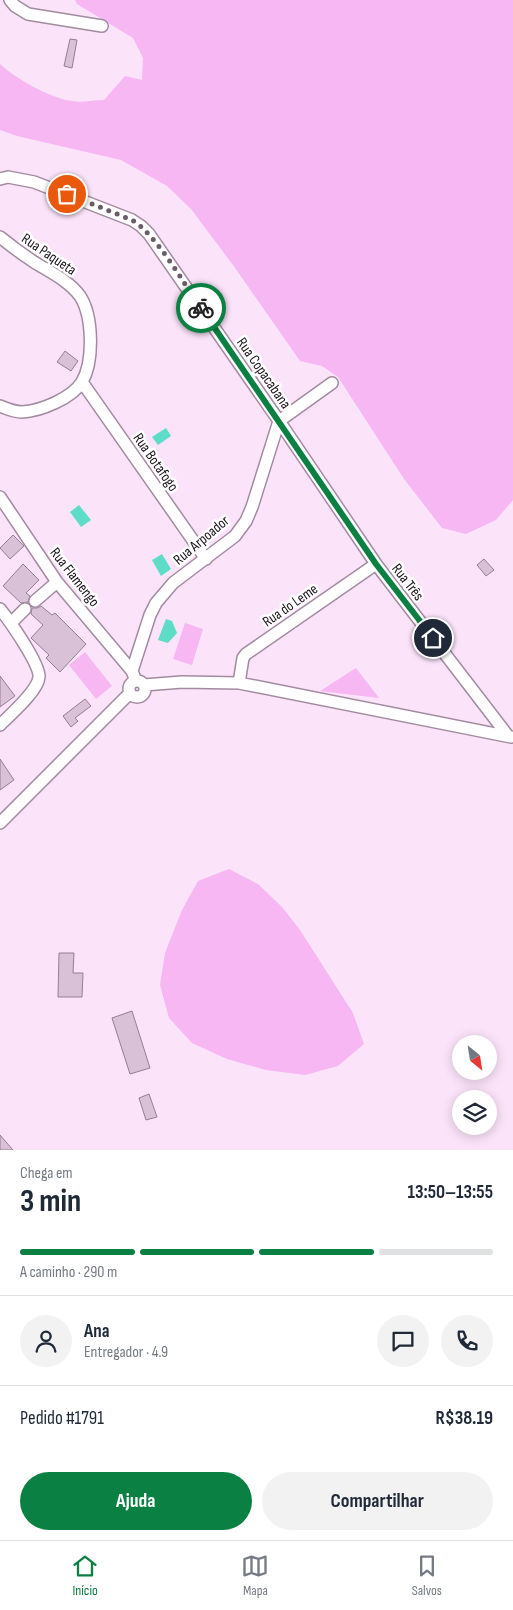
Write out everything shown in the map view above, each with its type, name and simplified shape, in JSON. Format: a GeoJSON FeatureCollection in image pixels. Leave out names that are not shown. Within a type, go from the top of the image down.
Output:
{"type":"FeatureCollection","features":[{"type":"Feature","properties":{"kind":"street"},"geometry":{"type":"LineString","coordinates":[[10,0],[15,6],[28,14],[102,26]]}},
{"type":"Feature","properties":{"kind":"street","name":"Rua Copacabana"},"geometry":{"type":"LineString","coordinates":[[0,178],[8,177],[34,182],[132,220],[141,226],[158,245],[376,564]]}},
{"type":"Feature","properties":{"kind":"street","name":"Rua Paqueta"},"geometry":{"type":"LineString","coordinates":[[0,237],[64,281],[80,297],[89,320],[91,336],[88,362],[82,382]]}},
{"type":"Feature","properties":{"kind":"street"},"geometry":{"type":"LineString","coordinates":[[0,406],[12,411],[21,412],[40,409],[67,396],[82,382]]}},
{"type":"Feature","properties":{"kind":"street","name":"Rua Botafogo"},"geometry":{"type":"LineString","coordinates":[[82,382],[206,559]]}},
{"type":"Feature","properties":{"kind":"street"},"geometry":{"type":"LineString","coordinates":[[279,421],[332,383]]}},
{"type":"Feature","properties":{"kind":"street","name":"Rua Arpoador"},"geometry":{"type":"LineString","coordinates":[[0,823],[130,693],[130,685],[137,679],[150,615],[156,603],[173,583],[235,536],[246,521],[279,421]]}},
{"type":"Feature","properties":{"kind":"street","name":"Rua Flamengo"},"geometry":{"type":"LineString","coordinates":[[0,497],[57,582],[137,679]]}},
{"type":"Feature","properties":{"kind":"street","name":"Rua do Leme"},"geometry":{"type":"LineString","coordinates":[[239,683],[243,658],[246,654],[376,564]]}},
{"type":"Feature","properties":{"kind":"street","name":"Rua Três"},"geometry":{"type":"LineString","coordinates":[[376,564],[511,737]]}},
{"type":"Feature","properties":{"kind":"street"},"geometry":{"type":"LineString","coordinates":[[35,600],[57,582]]}},
{"type":"Feature","properties":{"kind":"street"},"geometry":{"type":"LineString","coordinates":[[0,609],[11,623],[36,665],[39,676],[36,686],[0,725]]}},
{"type":"Feature","properties":{"kind":"street"},"geometry":{"type":"LineString","coordinates":[[11,623],[25,609]]}},
{"type":"Feature","properties":{"kind":"street"},"geometry":{"type":"LineString","coordinates":[[137,679],[239,683],[511,737]]}},
{"type":"Feature","properties":{"kind":"shaded area"},"geometry":{"type":"Polygon","coordinates":[[[75,0],[513,0],[513,500],[496,520],[466,534],[442,528],[404,479],[338,377],[322,366],[300,361],[191,209],[167,186],[121,160],[17,136],[0,130],[0,64],[15,76],[34,87],[54,96],[76,102],[104,100],[125,76],[142,80],[143,58],[133,38],[77,4],[75,0]]]}},
{"type":"Feature","properties":{"kind":"shaded area"},"geometry":{"type":"Polygon","coordinates":[[[166,428],[171,436],[158,445],[152,437],[166,428]]]}},
{"type":"Feature","properties":{"kind":"shaded area"},"geometry":{"type":"Polygon","coordinates":[[[79,505],[91,520],[81,527],[70,512],[79,505]]]}},
{"type":"Feature","properties":{"kind":"shaded area"},"geometry":{"type":"Polygon","coordinates":[[[162,554],[171,569],[161,576],[152,560],[162,554]]]}},
{"type":"Feature","properties":{"kind":"shaded area"},"geometry":{"type":"Polygon","coordinates":[[[166,619],[172,621],[177,633],[168,643],[158,640],[166,619]]]}},
{"type":"Feature","properties":{"kind":"shaded area"},"geometry":{"type":"Polygon","coordinates":[[[185,623],[203,629],[192,665],[173,659],[185,623]]]}},
{"type":"Feature","properties":{"kind":"shaded area"},"geometry":{"type":"Polygon","coordinates":[[[85,652],[112,686],[96,699],[69,665],[85,652]]]}},
{"type":"Feature","properties":{"kind":"shaded area"},"geometry":{"type":"Polygon","coordinates":[[[356,668],[379,698],[320,691],[356,668]]]}},
{"type":"Feature","properties":{"kind":"shaded area"},"geometry":{"type":"Polygon","coordinates":[[[229,869],[258,884],[282,907],[300,930],[353,1013],[364,1044],[338,1066],[305,1075],[266,1070],[227,1059],[192,1043],[169,1018],[160,985],[165,953],[182,910],[198,881],[229,869]]]}},
{"type":"Feature","properties":{"kind":"building"},"geometry":{"type":"Polygon","coordinates":[[[70,39],[77,40],[72,68],[64,66],[70,39]]]}},
{"type":"Feature","properties":{"kind":"building"},"geometry":{"type":"Polygon","coordinates":[[[65,351],[78,361],[71,371],[57,362],[65,351]]]}},
{"type":"Feature","properties":{"kind":"building"},"geometry":{"type":"Polygon","coordinates":[[[13,535],[24,546],[10,559],[0,548],[13,535]]]}},
{"type":"Feature","properties":{"kind":"building"},"geometry":{"type":"Polygon","coordinates":[[[484,559],[494,570],[486,576],[477,565],[484,559]]]}},
{"type":"Feature","properties":{"kind":"building"},"geometry":{"type":"Polygon","coordinates":[[[23,564],[39,580],[26,593],[30,596],[28,602],[21,603],[3,586],[23,564]]]}},
{"type":"Feature","properties":{"kind":"building"},"geometry":{"type":"Polygon","coordinates":[[[41,606],[52,615],[55,613],[86,644],[60,672],[46,658],[49,655],[31,638],[43,625],[31,614],[32,608],[41,606]]]}},
{"type":"Feature","properties":{"kind":"building"},"geometry":{"type":"Polygon","coordinates":[[[0,676],[15,696],[0,707],[0,676]]]}},
{"type":"Feature","properties":{"kind":"building"},"geometry":{"type":"Polygon","coordinates":[[[85,699],[91,706],[75,718],[78,721],[71,727],[63,716],[85,699]]]}},
{"type":"Feature","properties":{"kind":"building"},"geometry":{"type":"Polygon","coordinates":[[[0,759],[14,780],[0,790],[0,759]]]}},
{"type":"Feature","properties":{"kind":"building"},"geometry":{"type":"Polygon","coordinates":[[[59,953],[74,953],[73,973],[83,973],[82,997],[58,997],[59,953]]]}},
{"type":"Feature","properties":{"kind":"building"},"geometry":{"type":"Polygon","coordinates":[[[132,1011],[150,1068],[130,1074],[112,1018],[132,1011]]]}},
{"type":"Feature","properties":{"kind":"building"},"geometry":{"type":"Polygon","coordinates":[[[149,1094],[157,1117],[146,1120],[139,1098],[149,1094]]]}},
{"type":"Feature","properties":{"kind":"building"},"geometry":{"type":"Polygon","coordinates":[[[0,1135],[13,1150],[0,1150],[0,1135]]]}},
{"type":"Feature","properties":{"kind":"way so far"},"geometry":{"type":"LineString","coordinates":[[67,194],[132,220],[141,226],[158,245],[201,308]]}},
{"type":"Feature","properties":{"kind":"route"},"geometry":{"type":"LineString","coordinates":[[201,308],[376,564],[433,638]]}}]}
